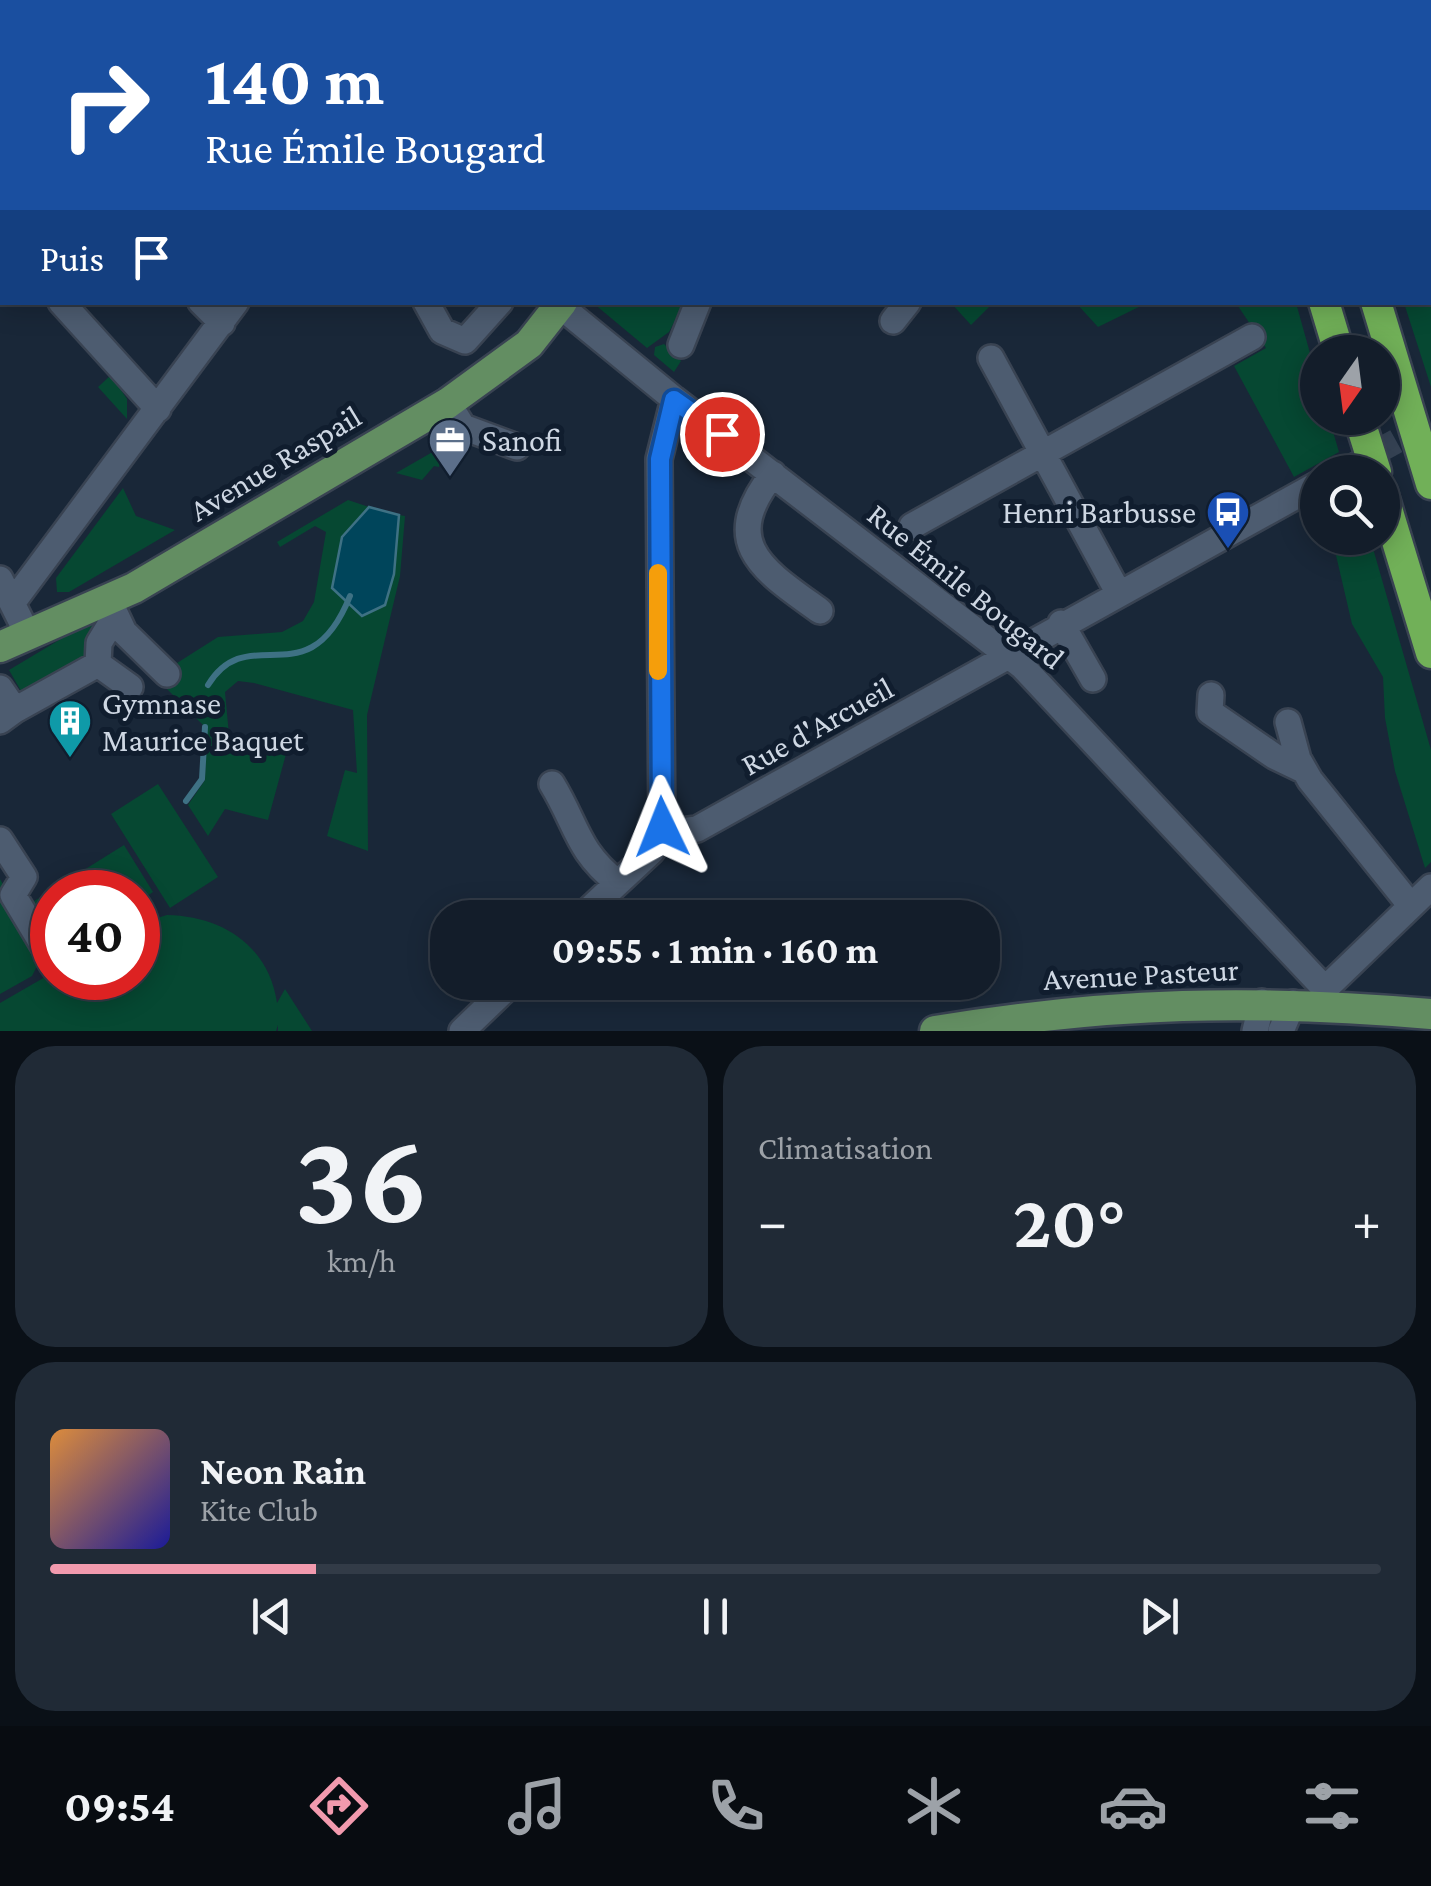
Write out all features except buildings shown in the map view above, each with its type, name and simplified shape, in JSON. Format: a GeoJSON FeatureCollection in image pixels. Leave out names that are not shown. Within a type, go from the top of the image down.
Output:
{"type":"FeatureCollection","features":[{"type":"Feature","properties":{"kind":"highway"},"geometry":{"type":"LineString","coordinates":[[1325,305],[1334,335]]}},
{"type":"Feature","properties":{"kind":"highway"},"geometry":{"type":"LineString","coordinates":[[1377,305],[1431,484]]}},
{"type":"Feature","properties":{"kind":"highway"},"geometry":{"type":"LineString","coordinates":[[1400,551],[1431,653]]}},
{"type":"Feature","properties":{"kind":"main road","name":"Avenue Raspail"},"geometry":{"type":"LineString","coordinates":[[14,640],[112,607],[134,588],[455,415],[495,372],[529,344],[559,305]]}},
{"type":"Feature","properties":{"kind":"main road","name":"Avenue Pasteur"},"geometry":{"type":"LineString","coordinates":[[934,1031],[1035,1014],[1165,1004],[1273,1017],[1324,997],[1431,1014]]}},
{"type":"Feature","properties":{"kind":"street"},"geometry":{"type":"LineString","coordinates":[[64,305],[158,409]]}},
{"type":"Feature","properties":{"kind":"street"},"geometry":{"type":"LineString","coordinates":[[428,305],[442,331],[465,340],[495,372]]}},
{"type":"Feature","properties":{"kind":"street"},"geometry":{"type":"LineString","coordinates":[[465,340],[497,305]]}},
{"type":"Feature","properties":{"kind":"street","name":"Rue Émile Bougard"},"geometry":{"type":"LineString","coordinates":[[561,305],[674,400],[1007,655],[1324,997]]}},
{"type":"Feature","properties":{"kind":"street"},"geometry":{"type":"LineString","coordinates":[[681,346],[697,305]]}},
{"type":"Feature","properties":{"kind":"street"},"geometry":{"type":"LineString","coordinates":[[13,602],[229,313]]}},
{"type":"Feature","properties":{"kind":"street"},"geometry":{"type":"LineString","coordinates":[[912,526],[1252,337]]}},
{"type":"Feature","properties":{"kind":"street"},"geometry":{"type":"LineString","coordinates":[[991,358],[1118,592]]}},
{"type":"Feature","properties":{"kind":"street"},"geometry":{"type":"LineString","coordinates":[[598,900],[657,845],[662,822],[660,459],[674,400]]}},
{"type":"Feature","properties":{"kind":"street"},"geometry":{"type":"LineString","coordinates":[[455,415],[518,446]]}},
{"type":"Feature","properties":{"kind":"street"},"geometry":{"type":"LineString","coordinates":[[773,474],[755,501],[748,544],[760,566],[820,611]]}},
{"type":"Feature","properties":{"kind":"street","name":"Rue d'Arcueil"},"geometry":{"type":"LineString","coordinates":[[662,822],[681,831],[697,829],[1300,494]]}},
{"type":"Feature","properties":{"kind":"street"},"geometry":{"type":"LineString","coordinates":[[0,579],[13,602],[14,640]]}},
{"type":"Feature","properties":{"kind":"street"},"geometry":{"type":"LineString","coordinates":[[98,664],[99,642],[112,607]]}},
{"type":"Feature","properties":{"kind":"street"},"geometry":{"type":"LineString","coordinates":[[112,607],[124,632],[167,674]]}},
{"type":"Feature","properties":{"kind":"street"},"geometry":{"type":"LineString","coordinates":[[1061,624],[1093,679]]}},
{"type":"Feature","properties":{"kind":"street"},"geometry":{"type":"LineString","coordinates":[[98,664],[130,687]]}},
{"type":"Feature","properties":{"kind":"street"},"geometry":{"type":"LineString","coordinates":[[0,688],[7,716],[98,664]]}},
{"type":"Feature","properties":{"kind":"street"},"geometry":{"type":"LineString","coordinates":[[1210,695],[1210,712],[1274,756],[1304,770]]}},
{"type":"Feature","properties":{"kind":"street"},"geometry":{"type":"LineString","coordinates":[[1288,722],[1304,770],[1410,906]]}},
{"type":"Feature","properties":{"kind":"street"},"geometry":{"type":"LineString","coordinates":[[552,784],[575,821],[584,853],[617,882]]}},
{"type":"Feature","properties":{"kind":"street"},"geometry":{"type":"LineString","coordinates":[[0,840],[24,877],[13,895],[30,923]]}},
{"type":"Feature","properties":{"kind":"street"},"geometry":{"type":"LineString","coordinates":[[1324,997],[1431,887]]}},
{"type":"Feature","properties":{"kind":"street"},"geometry":{"type":"LineString","coordinates":[[462,1031],[494,1000]]}},
{"type":"Feature","properties":{"kind":"green space"},"geometry":{"type":"Polygon","coordinates":[[[595,305],[683,305],[669,332],[647,348],[595,305]]]}},
{"type":"Feature","properties":{"kind":"green space"},"geometry":{"type":"Polygon","coordinates":[[[953,305],[991,305],[971,325],[953,305]]]}},
{"type":"Feature","properties":{"kind":"green space"},"geometry":{"type":"Polygon","coordinates":[[[1078,305],[1143,305],[1098,327],[1078,305]]]}},
{"type":"Feature","properties":{"kind":"green space"},"geometry":{"type":"Polygon","coordinates":[[[1237,305],[1297,305],[1305,335],[1300,335],[1300,435],[1334,435],[1339,452],[1300,455],[1300,474],[1294,477],[1234,366],[1266,348],[1237,305]]]}},
{"type":"Feature","properties":{"kind":"green space"},"geometry":{"type":"Polygon","coordinates":[[[1405,305],[1431,305],[1431,387],[1405,305]]]}},
{"type":"Feature","properties":{"kind":"green space"},"geometry":{"type":"Polygon","coordinates":[[[664,344],[681,361],[674,372],[654,355],[655,347],[664,344]]]}},
{"type":"Feature","properties":{"kind":"green space"},"geometry":{"type":"Polygon","coordinates":[[[111,375],[127,399],[127,419],[98,387],[111,375]]]}},
{"type":"Feature","properties":{"kind":"green space"},"geometry":{"type":"Polygon","coordinates":[[[443,446],[439,467],[434,466],[422,480],[396,473],[443,446]]]}},
{"type":"Feature","properties":{"kind":"green space"},"geometry":{"type":"Polygon","coordinates":[[[123,488],[136,516],[175,530],[69,592],[57,592],[56,578],[123,488]]]}},
{"type":"Feature","properties":{"kind":"green space"},"geometry":{"type":"Polygon","coordinates":[[[348,500],[369,507],[342,537],[362,615],[385,605],[394,574],[399,515],[405,516],[400,576],[367,715],[368,851],[327,836],[345,770],[357,773],[353,710],[238,681],[225,692],[229,735],[286,754],[268,820],[225,809],[208,836],[188,805],[205,780],[206,728],[160,682],[180,668],[177,663],[218,637],[282,632],[303,621],[314,602],[326,532],[315,526],[280,547],[277,542],[348,500]]]}},
{"type":"Feature","properties":{"kind":"green space"},"geometry":{"type":"Polygon","coordinates":[[[1336,555],[1375,555],[1431,750],[1431,862],[1425,868],[1395,771],[1385,718],[1383,677],[1352,624],[1336,555]]]}},
{"type":"Feature","properties":{"kind":"green space"},"geometry":{"type":"Polygon","coordinates":[[[96,618],[101,622],[86,656],[21,691],[9,670],[96,618]]]}},
{"type":"Feature","properties":{"kind":"green space"},"geometry":{"type":"Polygon","coordinates":[[[158,784],[218,877],[170,908],[160,892],[160,870],[146,870],[111,814],[158,784]]]}},
{"type":"Feature","properties":{"kind":"green space"},"geometry":{"type":"Polygon","coordinates":[[[124,845],[139,870],[84,870],[124,845]]]}},
{"type":"Feature","properties":{"kind":"green space"},"geometry":{"type":"Polygon","coordinates":[[[0,879],[30,934],[30,977],[0,994],[0,879]]]}},
{"type":"Feature","properties":{"kind":"green space"},"geometry":{"type":"Polygon","coordinates":[[[160,917],[206,921],[239,938],[264,965],[277,1003],[285,989],[312,1031],[278,1031],[278,1025],[276,1031],[0,1031],[0,1003],[30,986],[30,1000],[160,1000],[160,917]]]}},
{"type":"Feature","properties":{"kind":"water"},"geometry":{"type":"Polygon","coordinates":[[[369,507],[399,515],[394,574],[385,605],[362,616],[332,588],[342,537],[369,507]]]}},
{"type":"Feature","properties":{"kind":"waterway"},"geometry":{"type":"LineString","coordinates":[[208,685],[224,666],[242,658],[297,653],[316,645],[334,627],[350,596]]}},
{"type":"Feature","properties":{"kind":"waterway"},"geometry":{"type":"LineString","coordinates":[[186,801],[202,779],[205,727]]}},
{"type":"Feature","properties":{"kind":"tunnel"},"geometry":{"type":"LineString","coordinates":[[1371,455],[1431,422]]}},
{"type":"Feature","properties":{"kind":"slow traffic"},"geometry":{"type":"LineString","coordinates":[[658,573],[658,671]]}},
{"type":"Feature","properties":{"kind":"place","name":"Sanofi"},"geometry":{"type":"Point","coordinates":[450,478]}},
{"type":"Feature","properties":{"kind":"place","name":"Henri Barbusse"},"geometry":{"type":"Point","coordinates":[1228,550]}},
{"type":"Feature","properties":{"kind":"place","name":"Gymnase Maurice Baquet"},"geometry":{"type":"Point","coordinates":[70,759]}},
{"type":"Feature","properties":{"kind":"route"},"geometry":{"type":"LineString","coordinates":[[662,827],[658,697],[660,459],[666,418],[674,400],[722,434]]}}]}
